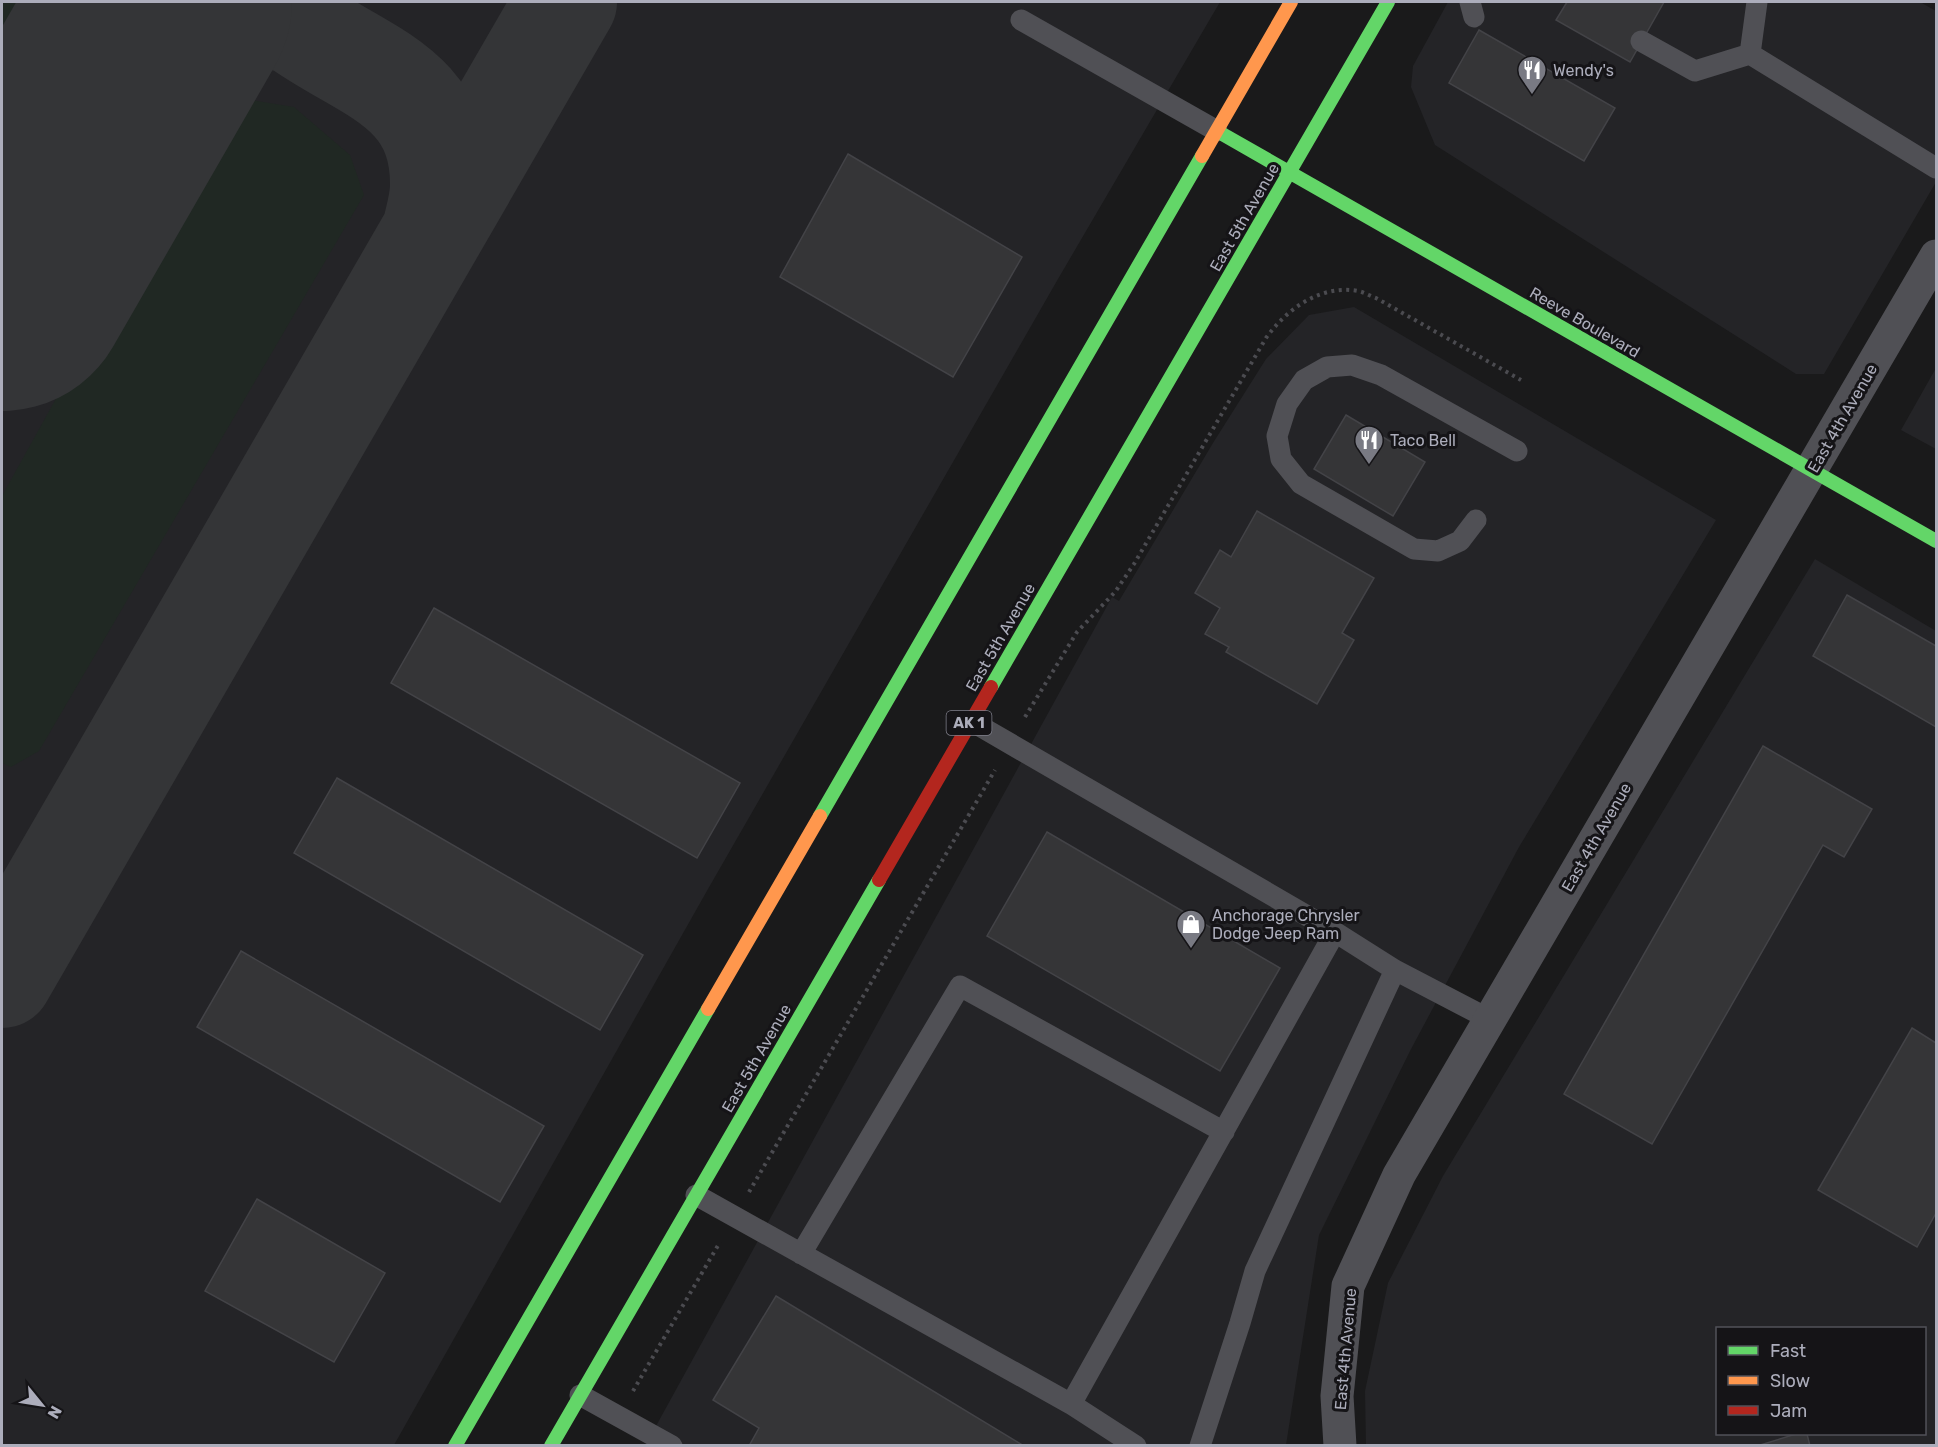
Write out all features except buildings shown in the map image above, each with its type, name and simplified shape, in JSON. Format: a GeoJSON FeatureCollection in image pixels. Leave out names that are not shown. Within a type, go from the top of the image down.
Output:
{"type":"FeatureCollection","features":[{"type":"Feature","properties":{"kind":"main road"},"geometry":{"type":"LineString","coordinates":[[455,1446],[1292,2]]}},
{"type":"Feature","properties":{"kind":"main road","name":"East 5th Avenue"},"geometry":{"type":"LineString","coordinates":[[551,1446],[1388,2]]}},
{"type":"Feature","properties":{"kind":"main road","name":"Reeve Boulevard"},"geometry":{"type":"LineString","coordinates":[[1217,131],[1936,541]]}},
{"type":"Feature","properties":{"kind":"street","name":"East 4th Avenue"},"geometry":{"type":"LineString","coordinates":[[1340,1446],[1337,1396],[1348,1286],[1399,1175],[1936,256]]}},
{"type":"Feature","properties":{"kind":"lane"},"geometry":{"type":"LineString","coordinates":[[1750,54],[1757,2]]}},
{"type":"Feature","properties":{"kind":"lane"},"geometry":{"type":"LineString","coordinates":[[1021,20],[1217,131]]}},
{"type":"Feature","properties":{"kind":"lane"},"geometry":{"type":"LineString","coordinates":[[1641,41],[1695,71],[1750,54],[1936,168]]}},
{"type":"Feature","properties":{"kind":"lane"},"geometry":{"type":"LineString","coordinates":[[1476,520],[1460,541],[1438,551],[1414,549],[1301,484],[1281,459],[1277,436],[1287,404],[1304,380],[1327,367],[1352,365],[1381,375],[1516,451]]}},
{"type":"Feature","properties":{"kind":"lane"},"geometry":{"type":"LineString","coordinates":[[971,721],[1335,932],[1395,970],[1489,1019]]}},
{"type":"Feature","properties":{"kind":"lane"},"geometry":{"type":"LineString","coordinates":[[1071,1404],[1335,932]]}},
{"type":"Feature","properties":{"kind":"lane"},"geometry":{"type":"LineString","coordinates":[[1200,1446],[1255,1271],[1395,970]]}},
{"type":"Feature","properties":{"kind":"lane"},"geometry":{"type":"LineString","coordinates":[[801,1254],[960,986],[1224,1132]]}},
{"type":"Feature","properties":{"kind":"lane"},"geometry":{"type":"LineString","coordinates":[[696,1195],[1071,1404],[1136,1446]]}},
{"type":"Feature","properties":{"kind":"lane"},"geometry":{"type":"LineString","coordinates":[[580,1395],[672,1446]]}},
{"type":"Feature","properties":{"kind":"shaded area"},"geometry":{"type":"Polygon","coordinates":[[[2,2],[1220,2],[1058,279],[708,889],[394,1445],[2,1446],[2,2]]]}},
{"type":"Feature","properties":{"kind":"shaded area"},"geometry":{"type":"Polygon","coordinates":[[[2,2],[49,2],[50,8],[2,89],[2,2]]]}},
{"type":"Feature","properties":{"kind":"shaded area"},"geometry":{"type":"Polygon","coordinates":[[[1448,2],[1920,2],[1936,11],[1936,182],[1824,374],[1796,374],[1435,145],[1411,87],[1413,66],[1448,2]]]}},
{"type":"Feature","properties":{"kind":"shaded area"},"geometry":{"type":"Polygon","coordinates":[[[238,98],[294,107],[350,155],[364,195],[39,751],[11,767],[2,763],[2,496],[206,128],[238,98]]]}},
{"type":"Feature","properties":{"kind":"shaded area","name":"Anchorage Chrysler Dodge Jeep Ram"},"geometry":{"type":"Polygon","coordinates":[[[1354,307],[1716,520],[1519,847],[1410,1051],[1319,1235],[1286,1445],[645,1446],[1112,597],[1119,601],[1266,359],[1309,315],[1354,307]]]}},
{"type":"Feature","properties":{"kind":"shaded area"},"geometry":{"type":"Polygon","coordinates":[[[1936,368],[1936,449],[1901,430],[1936,368]]]}},
{"type":"Feature","properties":{"kind":"shaded area"},"geometry":{"type":"Polygon","coordinates":[[[1815,559],[1936,631],[1936,1445],[1366,1446],[1365,1391],[1388,1283],[1443,1176],[1815,559]]]}},
{"type":"Feature","properties":{"kind":"taxiway"},"geometry":{"type":"LineString","coordinates":[[273,2],[296,24],[394,85],[413,103],[428,125],[438,152],[441,192],[433,231]]}},
{"type":"Feature","properties":{"kind":"taxiway"},"geometry":{"type":"LineString","coordinates":[[2,977],[566,2]]}},
{"type":"Feature","properties":{"kind":"taxiway"},"geometry":{"type":"LineString","coordinates":[[123,74],[164,40],[201,20],[221,15],[243,14],[296,24]]}},
{"type":"Feature","properties":{"kind":"runway"},"geometry":{"type":"LineString","coordinates":[[2,283],[164,2]]}},
{"type":"Feature","properties":{"kind":"traffic: fast"},"geometry":{"type":"LineString","coordinates":[[991,687],[1388,2]]}},
{"type":"Feature","properties":{"kind":"traffic: fast"},"geometry":{"type":"LineString","coordinates":[[1217,131],[1936,541]]}},
{"type":"Feature","properties":{"kind":"traffic: fast"},"geometry":{"type":"LineString","coordinates":[[820,816],[1202,156]]}},
{"type":"Feature","properties":{"kind":"traffic: fast"},"geometry":{"type":"LineString","coordinates":[[551,1446],[879,880]]}},
{"type":"Feature","properties":{"kind":"traffic: fast"},"geometry":{"type":"LineString","coordinates":[[455,1446],[708,1009]]}},
{"type":"Feature","properties":{"kind":"traffic: slow"},"geometry":{"type":"LineString","coordinates":[[1202,156],[1291,2]]}},
{"type":"Feature","properties":{"kind":"traffic: slow"},"geometry":{"type":"LineString","coordinates":[[708,1009],[820,816]]}},
{"type":"Feature","properties":{"kind":"traffic: jam"},"geometry":{"type":"LineString","coordinates":[[879,880],[991,687]]}},
{"type":"Feature","properties":{"kind":"place","name":"Wendy's"},"geometry":{"type":"Point","coordinates":[1532,96]}},
{"type":"Feature","properties":{"kind":"place","name":"Taco Bell"},"geometry":{"type":"Point","coordinates":[1369,466]}},
{"type":"Feature","properties":{"kind":"place","name":"Anchorage Chrysler Dodge Jeep Ram"},"geometry":{"type":"Point","coordinates":[1191,950]}}]}
